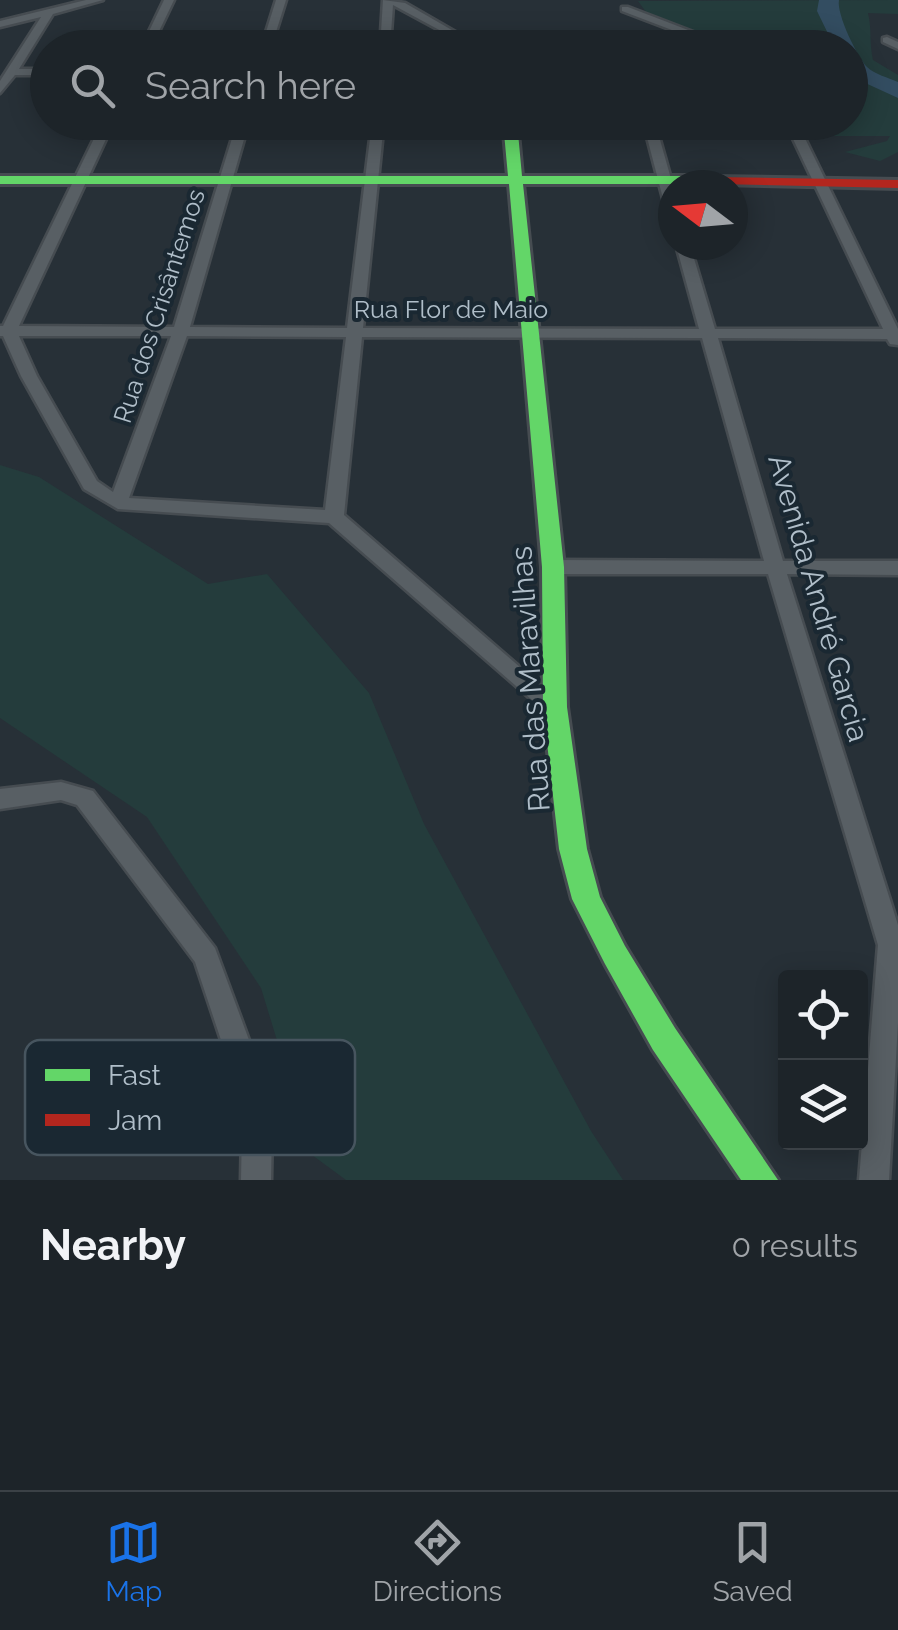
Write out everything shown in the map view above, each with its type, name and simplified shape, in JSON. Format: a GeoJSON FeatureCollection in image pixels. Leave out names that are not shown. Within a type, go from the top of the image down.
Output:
{"type":"FeatureCollection","features":[{"type":"Feature","properties":{"kind":"street"},"geometry":{"type":"LineString","coordinates":[[0,24],[98,0]]}},
{"type":"Feature","properties":{"kind":"street"},"geometry":{"type":"LineString","coordinates":[[155,30],[170,0]]}},
{"type":"Feature","properties":{"kind":"street"},"geometry":{"type":"LineString","coordinates":[[272,30],[281,0]]}},
{"type":"Feature","properties":{"kind":"street"},"geometry":{"type":"LineString","coordinates":[[386,30],[388,0],[447,30]]}},
{"type":"Feature","properties":{"kind":"street"},"geometry":{"type":"LineString","coordinates":[[626,9],[682,30]]}},
{"type":"Feature","properties":{"kind":"street"},"geometry":{"type":"LineString","coordinates":[[39,30],[50,12]]}},
{"type":"Feature","properties":{"kind":"street"},"geometry":{"type":"LineString","coordinates":[[0,90],[30,44]]}},
{"type":"Feature","properties":{"kind":"street"},"geometry":{"type":"LineString","coordinates":[[13,72],[30,72]]}},
{"type":"Feature","properties":{"kind":"street"},"geometry":{"type":"LineString","coordinates":[[99,140],[5,331],[90,484],[118,503],[334,517],[555,706]]}},
{"type":"Feature","properties":{"kind":"street","name":"Rua dos Crisântemos"},"geometry":{"type":"LineString","coordinates":[[118,503],[180,334],[238,140]]}},
{"type":"Feature","properties":{"kind":"street"},"geometry":{"type":"LineString","coordinates":[[334,517],[376,140]]}},
{"type":"Feature","properties":{"kind":"street","name":"Rua das Maravilhas"},"geometry":{"type":"LineString","coordinates":[[512,140],[553,568],[555,706],[573,849],[586,899],[664,1039],[761,1180]]}},
{"type":"Feature","properties":{"kind":"street"},"geometry":{"type":"LineString","coordinates":[[654,140],[661,170]]}},
{"type":"Feature","properties":{"kind":"street"},"geometry":{"type":"LineString","coordinates":[[800,140],[896,339]]}},
{"type":"Feature","properties":{"kind":"street"},"geometry":{"type":"LineString","coordinates":[[0,180],[658,181]]}},
{"type":"Feature","properties":{"kind":"street"},"geometry":{"type":"LineString","coordinates":[[748,180],[898,184]]}},
{"type":"Feature","properties":{"kind":"street","name":"Avenida André Garcia"},"geometry":{"type":"LineString","coordinates":[[687,260],[776,568],[898,967]]}},
{"type":"Feature","properties":{"kind":"street","name":"Rua Flor de Maio"},"geometry":{"type":"LineString","coordinates":[[5,331],[709,333],[896,339]]}},
{"type":"Feature","properties":{"kind":"street"},"geometry":{"type":"LineString","coordinates":[[553,568],[898,568]]}},
{"type":"Feature","properties":{"kind":"street"},"geometry":{"type":"LineString","coordinates":[[6,798],[60,791],[85,798],[206,956],[236,1040]]}},
{"type":"Feature","properties":{"kind":"street"},"geometry":{"type":"LineString","coordinates":[[874,1180],[890,938]]}},
{"type":"Feature","properties":{"kind":"street"},"geometry":{"type":"LineString","coordinates":[[256,1155],[256,1180]]}},
{"type":"Feature","properties":{"kind":"green space"},"geometry":{"type":"Polygon","coordinates":[[[898,0],[898,14],[868,13],[873,60],[898,75],[898,152],[880,161],[845,152],[887,141],[890,136],[868,136],[868,30],[680,30],[646,12],[638,1],[898,0]]]}},
{"type":"Feature","properties":{"kind":"green space"},"geometry":{"type":"Polygon","coordinates":[[[0,465],[39,477],[208,584],[267,574],[369,693],[424,824],[591,1131],[623,1180],[346,1180],[312,1155],[355,1155],[355,1040],[277,1040],[261,988],[147,817],[0,718],[0,465]]]}},
{"type":"Feature","properties":{"kind":"waterway"},"geometry":{"type":"LineString","coordinates":[[829,0],[827,11],[837,30]]}},
{"type":"Feature","properties":{"kind":"waterway"},"geometry":{"type":"LineString","coordinates":[[868,76],[898,91]]}},
{"type":"Feature","properties":{"kind":"traffic: fast"},"geometry":{"type":"LineString","coordinates":[[512,140],[553,567],[555,707],[573,849],[586,899],[615,955],[664,1039],[761,1180]]}},
{"type":"Feature","properties":{"kind":"traffic: fast"},"geometry":{"type":"LineString","coordinates":[[0,180],[658,180]]}},
{"type":"Feature","properties":{"kind":"traffic: jam"},"geometry":{"type":"LineString","coordinates":[[748,181],[898,184]]}}]}
